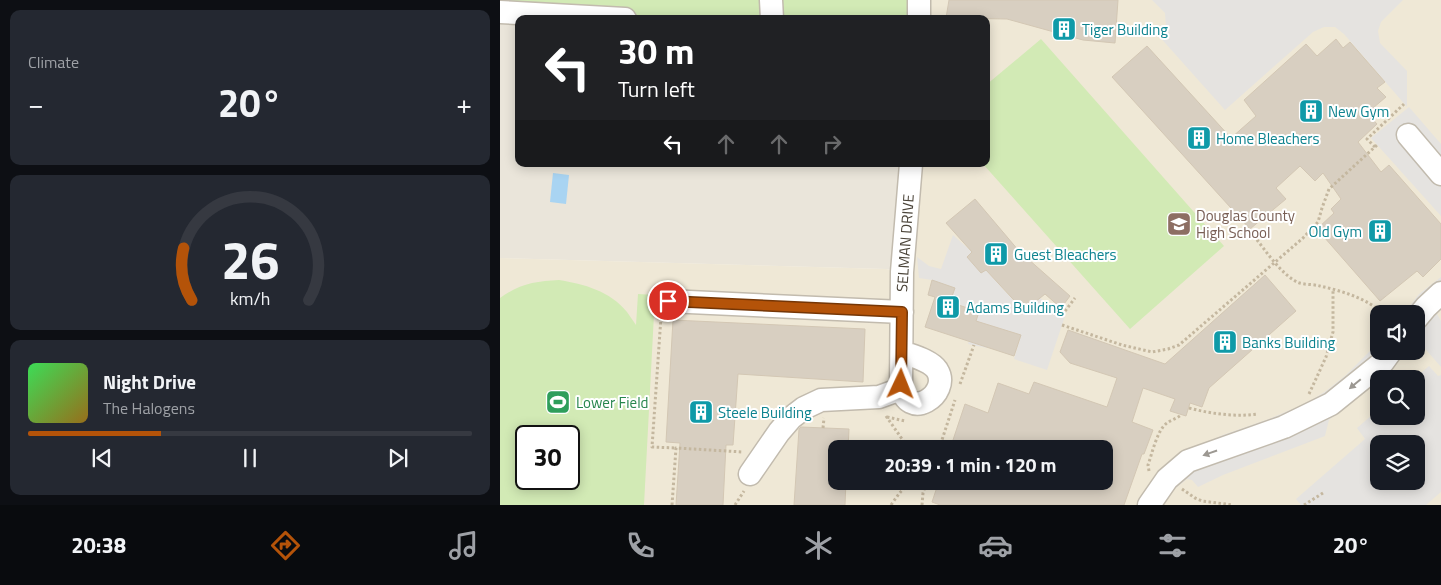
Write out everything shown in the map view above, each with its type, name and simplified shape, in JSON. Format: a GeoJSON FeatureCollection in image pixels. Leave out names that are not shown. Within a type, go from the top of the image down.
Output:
{"type":"FeatureCollection","features":[{"type":"Feature","properties":{"kind":"street"},"geometry":{"type":"LineString","coordinates":[[771,0],[772,15]]}},
{"type":"Feature","properties":{"kind":"street"},"geometry":{"type":"LineString","coordinates":[[919,0],[919,15]]}},
{"type":"Feature","properties":{"kind":"street"},"geometry":{"type":"LineString","coordinates":[[500,12],[554,15]]}},
{"type":"Feature","properties":{"kind":"street"},"geometry":{"type":"LineString","coordinates":[[1408,135],[1441,174]]}},
{"type":"Feature","properties":{"kind":"street","name":"SELMAN DRIVE"},"geometry":{"type":"LineString","coordinates":[[901,389],[902,267],[911,167]]}},
{"type":"Feature","properties":{"kind":"street"},"geometry":{"type":"LineString","coordinates":[[668,301],[902,312]]}},
{"type":"Feature","properties":{"kind":"street"},"geometry":{"type":"LineString","coordinates":[[750,474],[791,418],[804,408],[821,400],[879,397],[901,389],[908,402],[915,404],[933,397],[939,387],[937,371],[932,365],[902,352]]}},
{"type":"Feature","properties":{"kind":"street"},"geometry":{"type":"LineString","coordinates":[[1149,505],[1159,478],[1188,461],[1284,427],[1331,404],[1384,360]]}},
{"type":"Feature","properties":{"kind":"path"},"geometry":{"type":"LineString","coordinates":[[1062,325],[1122,345],[1152,352],[1168,350],[1179,345],[1318,222],[1329,189],[1376,146],[1366,138],[1404,104]]}},
{"type":"Feature","properties":{"kind":"path"},"geometry":{"type":"LineString","coordinates":[[1254,236],[1275,262],[1290,278],[1299,284],[1310,283],[1333,289],[1374,305]]}},
{"type":"Feature","properties":{"kind":"path"},"geometry":{"type":"LineString","coordinates":[[1311,397],[1306,400],[1326,357],[1333,332],[1333,289]]}},
{"type":"Feature","properties":{"kind":"path"},"geometry":{"type":"LineString","coordinates":[[1062,315],[1075,298]]}},
{"type":"Feature","properties":{"kind":"path"},"geometry":{"type":"LineString","coordinates":[[668,301],[662,300],[652,447],[764,454]]}},
{"type":"Feature","properties":{"kind":"path"},"geometry":{"type":"LineString","coordinates":[[879,397],[886,417],[903,440]]}},
{"type":"Feature","properties":{"kind":"path"},"geometry":{"type":"LineString","coordinates":[[1189,408],[1224,415],[1262,414]]}},
{"type":"Feature","properties":{"kind":"path"},"geometry":{"type":"LineString","coordinates":[[1181,415],[1162,428],[1148,465],[1159,478],[1195,498],[1202,501],[1233,505]]}},
{"type":"Feature","properties":{"kind":"path"},"geometry":{"type":"LineString","coordinates":[[672,505],[676,448]]}},
{"type":"Feature","properties":{"kind":"path"},"geometry":{"type":"LineString","coordinates":[[891,505],[902,490]]}},
{"type":"Feature","properties":{"kind":"path"},"geometry":{"type":"LineString","coordinates":[[922,505],[924,490]]}},
{"type":"Feature","properties":{"kind":"path"},"geometry":{"type":"LineString","coordinates":[[1304,505],[1322,492]]}},
{"type":"Feature","properties":{"kind":"shaded area","name":"Douglas County High School"},"geometry":{"type":"Polygon","coordinates":[[[930,0],[1441,0],[1441,505],[500,505],[500,258],[886,269],[914,275],[919,193],[923,167],[990,167],[990,15],[931,15],[930,0]]]}},
{"type":"Feature","properties":{"kind":"shaded area"},"geometry":{"type":"Polygon","coordinates":[[[1152,0],[1403,0],[1381,22],[1378,31],[1380,43],[1407,71],[1407,107],[1344,34],[1335,27],[1324,27],[1313,32],[1225,110],[1158,35],[1166,27],[1165,13],[1152,0]]]}},
{"type":"Feature","properties":{"kind":"shaded area"},"geometry":{"type":"Polygon","coordinates":[[[500,5],[723,15],[515,15],[515,167],[906,167],[902,272],[886,269],[500,258],[500,5]]]}},
{"type":"Feature","properties":{"kind":"shaded area"},"geometry":{"type":"Polygon","coordinates":[[[1409,107],[1441,144],[1441,216],[1371,138],[1409,107]]]}},
{"type":"Feature","properties":{"kind":"shaded area"},"geometry":{"type":"Polygon","coordinates":[[[953,235],[972,252],[1023,311],[1040,298],[1065,316],[1047,370],[1014,359],[1021,335],[994,327],[987,348],[968,344],[979,312],[950,302],[932,280],[919,278],[917,257],[929,266],[941,269],[953,235]]]}},
{"type":"Feature","properties":{"kind":"shaded area"},"geometry":{"type":"Polygon","coordinates":[[[1441,277],[1441,308],[1437,314],[1441,321],[1441,367],[1425,349],[1425,305],[1411,305],[1419,294],[1441,277]]]}},
{"type":"Feature","properties":{"kind":"shaded area"},"geometry":{"type":"Polygon","coordinates":[[[1370,351],[1370,360],[1395,360],[1385,370],[1370,370],[1370,385],[1329,420],[1325,436],[1223,475],[1198,487],[1192,480],[1187,479],[1171,492],[1163,505],[1138,505],[1183,453],[1223,435],[1307,403],[1346,375],[1370,351]]]}},
{"type":"Feature","properties":{"kind":"shaded area"},"geometry":{"type":"Polygon","coordinates":[[[1429,366],[1438,376],[1441,375],[1441,492],[1426,505],[1301,505],[1296,499],[1365,439],[1357,428],[1370,417],[1370,425],[1425,425],[1424,370],[1429,366]]]}},
{"type":"Feature","properties":{"kind":"green space"},"geometry":{"type":"Polygon","coordinates":[[[500,0],[915,0],[913,15],[616,15],[500,6],[500,0]]]}},
{"type":"Feature","properties":{"kind":"green space"},"geometry":{"type":"Polygon","coordinates":[[[1041,39],[1224,246],[1130,329],[986,167],[990,167],[990,82],[1041,39]]]}},
{"type":"Feature","properties":{"kind":"green space"},"geometry":{"type":"Polygon","coordinates":[[[559,280],[596,290],[620,305],[636,325],[638,294],[655,295],[644,505],[500,505],[500,298],[521,286],[535,282],[559,280]]]}},
{"type":"Feature","properties":{"kind":"water"},"geometry":{"type":"Polygon","coordinates":[[[553,173],[569,175],[566,204],[550,202],[553,173]]]}},
{"type":"Feature","properties":{"kind":"building"},"geometry":{"type":"Polygon","coordinates":[[[949,0],[1118,0],[1115,43],[1083,40],[1007,19],[990,19],[990,15],[946,15],[949,0]]]}},
{"type":"Feature","properties":{"kind":"building"},"geometry":{"type":"Polygon","coordinates":[[[1336,39],[1343,48],[1350,42],[1385,82],[1377,88],[1386,97],[1367,113],[1377,124],[1358,142],[1381,172],[1389,165],[1441,224],[1441,259],[1423,277],[1417,271],[1380,301],[1317,229],[1334,213],[1331,209],[1341,199],[1323,173],[1315,181],[1300,166],[1276,188],[1286,199],[1250,229],[1112,77],[1147,46],[1231,138],[1256,116],[1244,100],[1306,44],[1317,56],[1336,39]]]}},
{"type":"Feature","properties":{"kind":"building","name":"Guest Bleachers"},"geometry":{"type":"Polygon","coordinates":[[[975,199],[1019,251],[1070,296],[1061,308],[1045,294],[1024,311],[986,270],[981,273],[967,257],[972,252],[946,223],[975,199]]]}},
{"type":"Feature","properties":{"kind":"building"},"geometry":{"type":"Polygon","coordinates":[[[1265,275],[1296,311],[1209,388],[1202,407],[1190,403],[1186,416],[1170,411],[1175,399],[1143,388],[1132,422],[1153,430],[1144,454],[1142,454],[1124,505],[940,505],[932,502],[936,490],[1113,490],[1113,440],[953,440],[965,404],[988,413],[998,383],[1029,394],[1034,382],[1107,407],[1117,378],[1070,363],[1060,352],[1068,330],[1165,364],[1265,275]]]}},
{"type":"Feature","properties":{"kind":"building","name":"Adams Building"},"geometry":{"type":"Polygon","coordinates":[[[932,280],[955,288],[950,302],[979,312],[976,321],[1021,335],[1014,356],[925,327],[935,297],[928,295],[932,280]]]}},
{"type":"Feature","properties":{"kind":"building","name":"Steele Building"},"geometry":{"type":"Polygon","coordinates":[[[673,320],[865,329],[863,382],[738,374],[733,445],[726,445],[723,505],[676,505],[680,443],[666,442],[673,320]]]}},
{"type":"Feature","properties":{"kind":"building"},"geometry":{"type":"Polygon","coordinates":[[[801,427],[849,429],[848,440],[828,440],[828,490],[846,490],[845,505],[794,505],[799,429],[801,427]]]}},
{"type":"Feature","properties":{"kind":"place","name":"Tiger Building"},"geometry":{"type":"Point","coordinates":[1064,29]}},
{"type":"Feature","properties":{"kind":"place","name":"New Gym"},"geometry":{"type":"Point","coordinates":[1311,111]}},
{"type":"Feature","properties":{"kind":"place","name":"Home Bleachers"},"geometry":{"type":"Point","coordinates":[1199,138]}},
{"type":"Feature","properties":{"kind":"place","name":"Douglas County High School"},"geometry":{"type":"Point","coordinates":[1179,224]}},
{"type":"Feature","properties":{"kind":"place","name":"Old Gym"},"geometry":{"type":"Point","coordinates":[1380,231]}},
{"type":"Feature","properties":{"kind":"place","name":"Guest Bleachers"},"geometry":{"type":"Point","coordinates":[996,254]}},
{"type":"Feature","properties":{"kind":"place","name":"Adams Building"},"geometry":{"type":"Point","coordinates":[948,307]}},
{"type":"Feature","properties":{"kind":"place","name":"Banks Building"},"geometry":{"type":"Point","coordinates":[1225,342]}},
{"type":"Feature","properties":{"kind":"place","name":"Lower Field"},"geometry":{"type":"Point","coordinates":[558,402]}},
{"type":"Feature","properties":{"kind":"place","name":"Steele Building"},"geometry":{"type":"Point","coordinates":[701,412]}},
{"type":"Feature","properties":{"kind":"route"},"geometry":{"type":"LineString","coordinates":[[668,301],[902,312],[901,384]]}}]}
